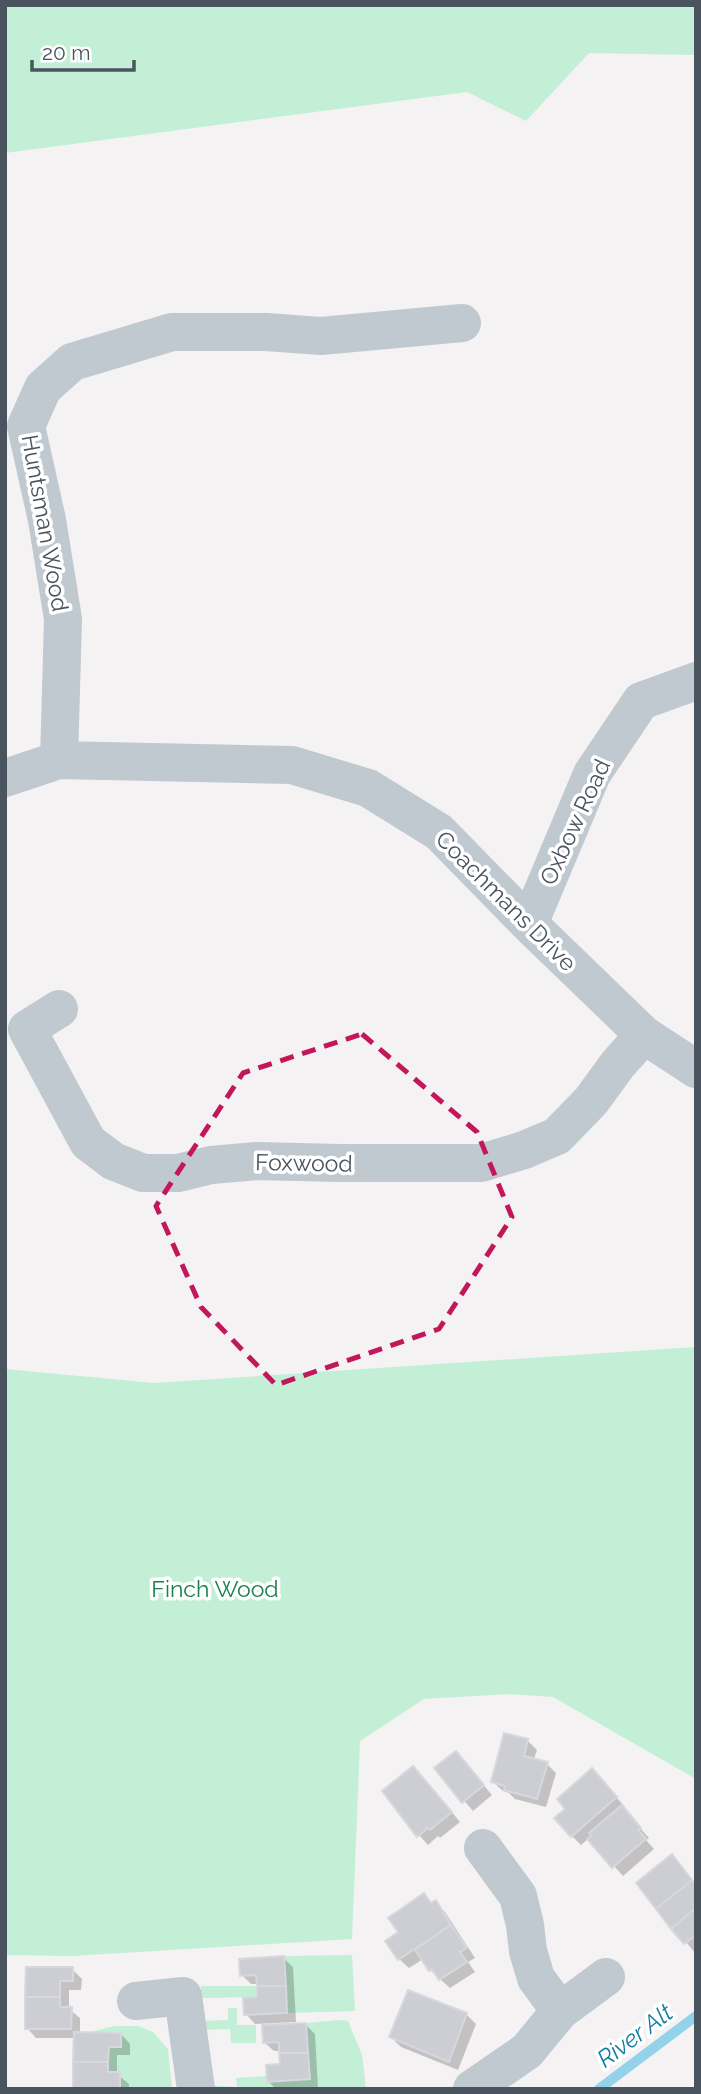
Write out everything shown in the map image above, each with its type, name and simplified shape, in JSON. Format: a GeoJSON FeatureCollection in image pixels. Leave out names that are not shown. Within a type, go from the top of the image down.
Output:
{"type":"FeatureCollection","features":[{"type":"Feature","properties":{"kind":"street","name":"Huntsman Wood"},"geometry":{"type":"LineString","coordinates":[[59,760],[63,619],[47,520],[26,426],[43,388],[72,362],[172,332],[266,332],[321,336],[462,323]]}},
{"type":"Feature","properties":{"kind":"street","name":"Oxbow Road"},"geometry":{"type":"LineString","coordinates":[[529,924],[592,774],[641,701],[696,681]]}},
{"type":"Feature","properties":{"kind":"street","name":"Coachmans Drive"},"geometry":{"type":"LineString","coordinates":[[5,778],[59,760],[292,765],[368,788],[439,832],[644,1035],[696,1069]]}},
{"type":"Feature","properties":{"kind":"street","name":"Foxwood"},"geometry":{"type":"LineString","coordinates":[[60,1009],[27,1029],[88,1142],[113,1161],[143,1173],[178,1172],[211,1165],[257,1161],[481,1163],[524,1150],[556,1136],[590,1101],[644,1035]]}},
{"type":"Feature","properties":{"kind":"street"},"geometry":{"type":"LineString","coordinates":[[482,1850],[518,1896],[536,1978],[560,2011]]}},
{"type":"Feature","properties":{"kind":"street"},"geometry":{"type":"LineString","coordinates":[[472,2089],[527,2051],[560,2011],[606,1977]]}},
{"type":"Feature","properties":{"kind":"street"},"geometry":{"type":"LineString","coordinates":[[136,2001],[183,1996],[195,2089]]}},
{"type":"Feature","properties":{"kind":"highlighted area"},"geometry":{"type":"Polygon","coordinates":[[[362,1034],[477,1132],[512,1217],[439,1329],[276,1385],[201,1307],[156,1206],[243,1073],[362,1034]]]}},
{"type":"Feature","properties":{"kind":"green space"},"geometry":{"type":"Polygon","coordinates":[[[5,5],[696,5],[696,55],[589,53],[526,121],[467,92],[5,153],[5,5]]]}},
{"type":"Feature","properties":{"kind":"green space","name":"Finch Wood"},"geometry":{"type":"Polygon","coordinates":[[[696,1347],[696,1779],[553,1697],[509,1694],[424,1699],[360,1741],[352,1939],[73,1956],[5,1955],[5,1369],[154,1383],[696,1347]]]}},
{"type":"Feature","properties":{"kind":"green space"},"geometry":{"type":"Polygon","coordinates":[[[352,1955],[355,2011],[287,2013],[284,1956],[352,1955]]]}},
{"type":"Feature","properties":{"kind":"green space"},"geometry":{"type":"Polygon","coordinates":[[[201,1986],[257,1986],[257,1997],[201,1998],[201,1986]]]}},
{"type":"Feature","properties":{"kind":"green space"},"geometry":{"type":"Polygon","coordinates":[[[228,2008],[237,2008],[237,2025],[256,2025],[256,2043],[231,2043],[230,2029],[202,2030],[202,2021],[228,2020],[228,2008]]]}},
{"type":"Feature","properties":{"kind":"green space"},"geometry":{"type":"Polygon","coordinates":[[[348,2021],[362,2055],[366,2089],[205,2089],[203,2085],[237,2087],[236,2078],[266,2076],[267,2082],[309,2079],[306,2023],[348,2021]]]}},
{"type":"Feature","properties":{"kind":"green space"},"geometry":{"type":"Polygon","coordinates":[[[115,2026],[138,2026],[153,2032],[168,2049],[172,2089],[120,2089],[110,2073],[108,2060],[109,2047],[121,2046],[121,2033],[90,2032],[115,2026]]]}},
{"type":"Feature","properties":{"kind":"building"},"geometry":{"type":"Polygon","coordinates":[[[504,1733],[528,1739],[524,1756],[548,1762],[537,1799],[504,1790],[505,1786],[491,1782],[504,1733]]]}},
{"type":"Feature","properties":{"kind":"building"},"geometry":{"type":"Polygon","coordinates":[[[456,1751],[484,1785],[462,1803],[434,1768],[456,1751]]]}},
{"type":"Feature","properties":{"kind":"building"},"geometry":{"type":"Polygon","coordinates":[[[413,1766],[452,1812],[417,1837],[382,1791],[413,1766]]]}},
{"type":"Feature","properties":{"kind":"building"},"geometry":{"type":"Polygon","coordinates":[[[592,1768],[617,1797],[571,1837],[554,1818],[565,1809],[557,1799],[592,1768]]]}},
{"type":"Feature","properties":{"kind":"building"},"geometry":{"type":"Polygon","coordinates":[[[622,1805],[641,1828],[638,1830],[646,1839],[612,1868],[587,1839],[591,1836],[589,1833],[622,1805]]]}},
{"type":"Feature","properties":{"kind":"building"},"geometry":{"type":"Polygon","coordinates":[[[672,1854],[692,1880],[656,1909],[636,1883],[672,1854]]]}},
{"type":"Feature","properties":{"kind":"building"},"geometry":{"type":"Polygon","coordinates":[[[692,1880],[696,1885],[696,1908],[671,1929],[656,1909],[692,1880]]]}},
{"type":"Feature","properties":{"kind":"building"},"geometry":{"type":"Polygon","coordinates":[[[424,1893],[431,1903],[436,1900],[451,1925],[398,1960],[385,1941],[398,1932],[388,1918],[424,1893]]]}},
{"type":"Feature","properties":{"kind":"building"},"geometry":{"type":"Polygon","coordinates":[[[696,1908],[696,1935],[684,1944],[671,1929],[696,1908]]]}},
{"type":"Feature","properties":{"kind":"building"},"geometry":{"type":"Polygon","coordinates":[[[451,1925],[467,1948],[460,1952],[467,1962],[439,1980],[432,1969],[429,1971],[415,1950],[451,1925]]]}},
{"type":"Feature","properties":{"kind":"building"},"geometry":{"type":"Polygon","coordinates":[[[284,1956],[286,1986],[257,1986],[256,1975],[240,1976],[239,1959],[284,1956]]]}},
{"type":"Feature","properties":{"kind":"building"},"geometry":{"type":"Polygon","coordinates":[[[26,1967],[73,1967],[73,1981],[60,1981],[60,1997],[25,1997],[26,1967]]]}},
{"type":"Feature","properties":{"kind":"building"},"geometry":{"type":"Polygon","coordinates":[[[257,1986],[286,1986],[287,2013],[244,2015],[243,1998],[257,1997],[257,1986]]]}},
{"type":"Feature","properties":{"kind":"building"},"geometry":{"type":"Polygon","coordinates":[[[408,1990],[467,2013],[449,2062],[389,2037],[408,1990]]]}},
{"type":"Feature","properties":{"kind":"building"},"geometry":{"type":"Polygon","coordinates":[[[25,1997],[60,1997],[60,2007],[72,2007],[71,2029],[25,2029],[25,1997]]]}},
{"type":"Feature","properties":{"kind":"building"},"geometry":{"type":"Polygon","coordinates":[[[306,2023],[308,2053],[279,2053],[279,2042],[263,2043],[262,2025],[306,2023]]]}},
{"type":"Feature","properties":{"kind":"building"},"geometry":{"type":"Polygon","coordinates":[[[74,2032],[121,2033],[121,2047],[109,2047],[108,2062],[73,2062],[74,2032]]]}},
{"type":"Feature","properties":{"kind":"building"},"geometry":{"type":"Polygon","coordinates":[[[279,2053],[308,2053],[310,2079],[267,2082],[266,2065],[280,2064],[279,2053]]]}},
{"type":"Feature","properties":{"kind":"building"},"geometry":{"type":"Polygon","coordinates":[[[73,2062],[108,2062],[108,2072],[120,2072],[120,2089],[73,2089],[73,2062]]]}},
{"type":"Feature","properties":{"kind":"waterway","name":"River Alt"},"geometry":{"type":"LineString","coordinates":[[599,2089],[696,2016]]}}]}
